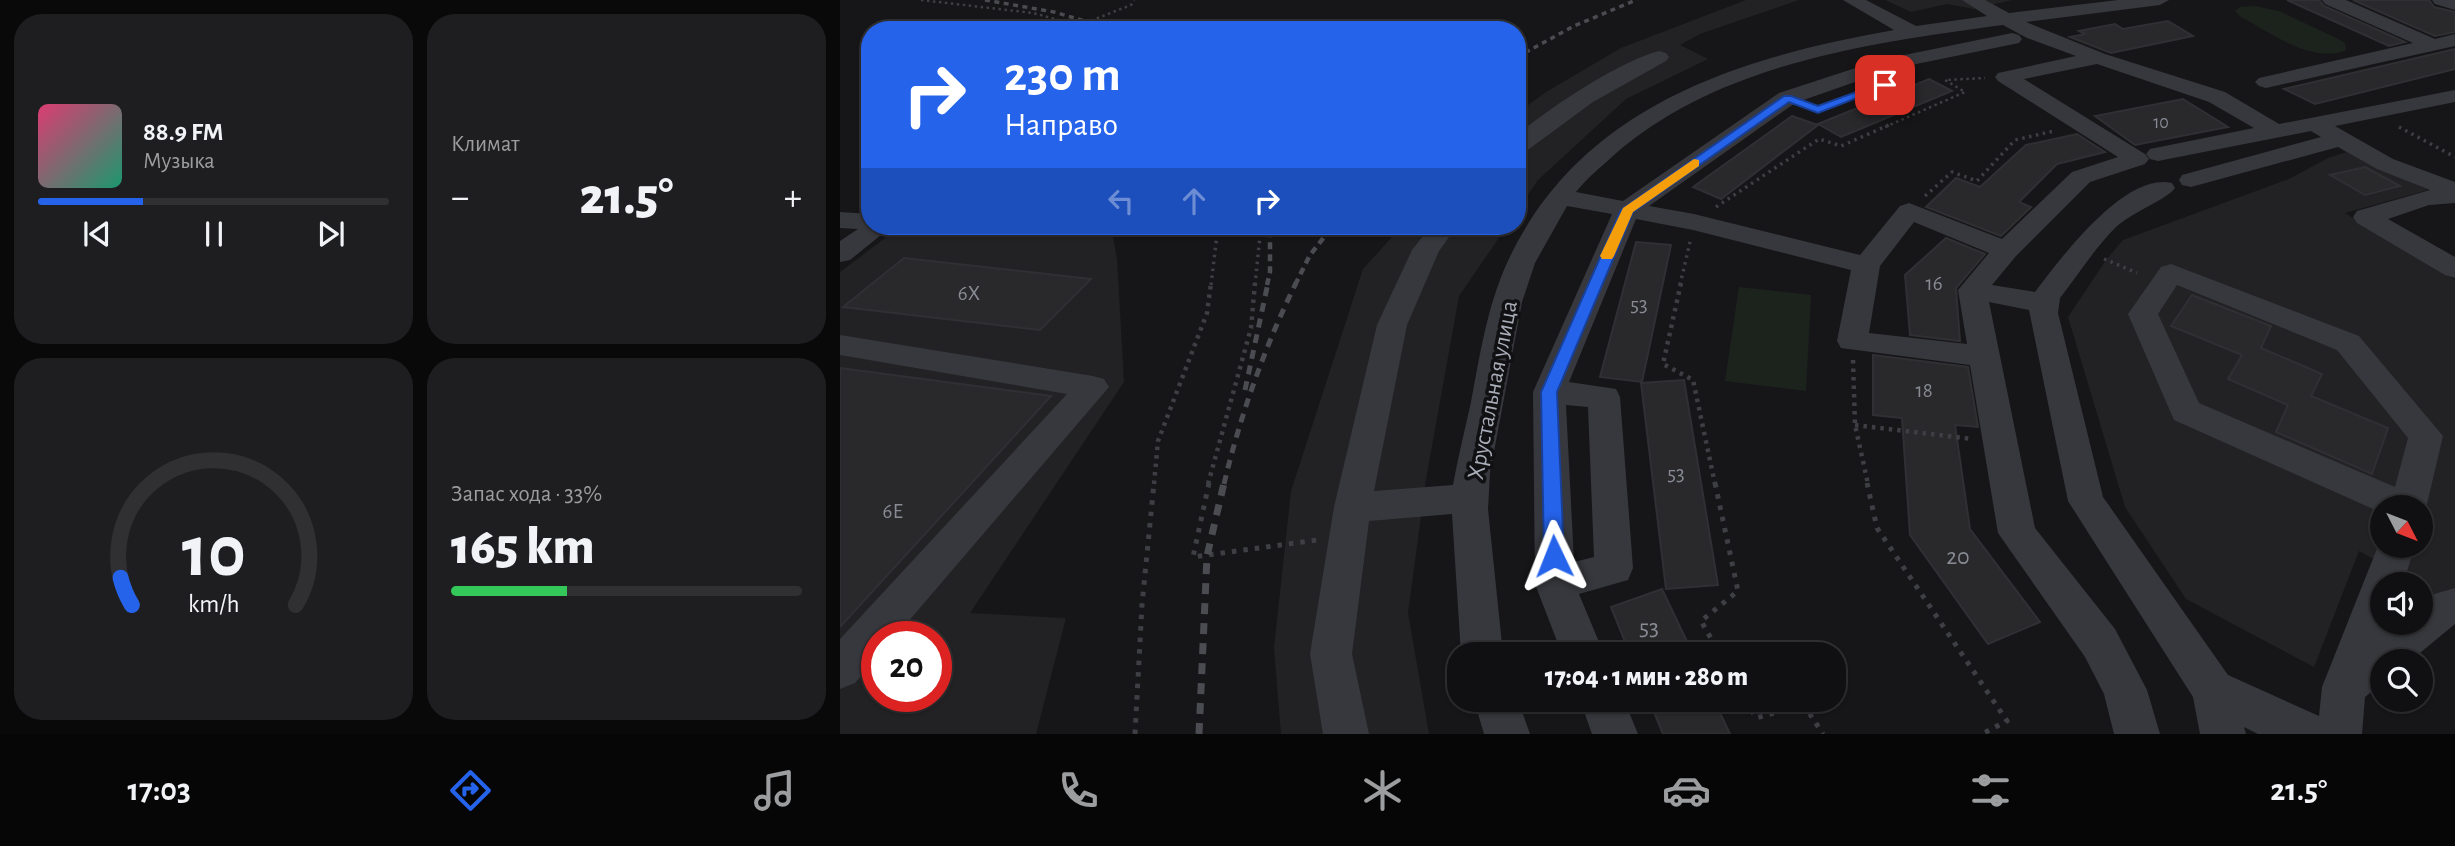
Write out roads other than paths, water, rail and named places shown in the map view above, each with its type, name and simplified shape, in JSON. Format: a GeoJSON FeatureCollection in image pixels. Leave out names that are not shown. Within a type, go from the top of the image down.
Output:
{"type":"FeatureCollection","features":[{"type":"Feature","properties":{"kind":"street"},"geometry":{"type":"LineString","coordinates":[[1852,0],[1914,33]]}},
{"type":"Feature","properties":{"kind":"street"},"geometry":{"type":"LineString","coordinates":[[1971,0],[2007,20],[2044,16],[2098,58],[2217,97],[2275,131]]}},
{"type":"Feature","properties":{"kind":"street","name":"Хрустальная улица"},"geometry":{"type":"LineString","coordinates":[[1481,642],[1470,498],[1506,306],[1529,247],[1560,197],[1595,158],[1626,134],[1692,95],[1720,82],[1788,59],[1914,33],[2160,0]]}},
{"type":"Feature","properties":{"kind":"street"},"geometry":{"type":"LineString","coordinates":[[2331,0],[2433,44]]}},
{"type":"Feature","properties":{"kind":"street"},"geometry":{"type":"LineString","coordinates":[[2441,0],[2455,5]]}},
{"type":"Feature","properties":{"kind":"street"},"geometry":{"type":"LineString","coordinates":[[1578,642],[1555,584],[1549,392],[1627,210],[1787,98],[2044,16]]}},
{"type":"Feature","properties":{"kind":"street"},"geometry":{"type":"LineString","coordinates":[[2266,82],[2455,40]]}},
{"type":"Feature","properties":{"kind":"street"},"geometry":{"type":"LineString","coordinates":[[1526,139],[1615,79],[1660,57]]}},
{"type":"Feature","properties":{"kind":"street"},"geometry":{"type":"LineString","coordinates":[[2098,58],[2005,78],[2137,159],[2081,177],[2006,250],[1972,290],[2017,533],[2101,643],[2125,690],[2137,734]]}},
{"type":"Feature","properties":{"kind":"street"},"geometry":{"type":"LineString","coordinates":[[1787,98],[1824,108],[1907,77],[1887,64]]}},
{"type":"Feature","properties":{"kind":"street"},"geometry":{"type":"LineString","coordinates":[[2158,154],[2455,96]]}},
{"type":"Feature","properties":{"kind":"street"},"geometry":{"type":"LineString","coordinates":[[2315,124],[2385,164],[2455,193]]}},
{"type":"Feature","properties":{"kind":"street"},"geometry":{"type":"LineString","coordinates":[[2223,734],[2213,690],[2086,501],[2061,401],[2043,303],[2106,222],[2131,203],[2177,184],[2340,139]]}},
{"type":"Feature","properties":{"kind":"street"},"geometry":{"type":"LineString","coordinates":[[2455,193],[2426,198],[2366,217],[2455,269]]}},
{"type":"Feature","properties":{"kind":"street"},"geometry":{"type":"LineString","coordinates":[[1560,197],[1694,222],[1866,265]]}},
{"type":"Feature","properties":{"kind":"street"},"geometry":{"type":"LineString","coordinates":[[1983,356],[1852,341],[1866,265],[1909,211],[2006,250]]}},
{"type":"Feature","properties":{"kind":"street"},"geometry":{"type":"LineString","coordinates":[[840,220],[861,221]]}},
{"type":"Feature","properties":{"kind":"street"},"geometry":{"type":"LineString","coordinates":[[840,254],[866,235]]}},
{"type":"Feature","properties":{"kind":"street"},"geometry":{"type":"LineString","coordinates":[[1346,734],[1331,654],[1350,521],[1392,325],[1426,250],[1437,235]]}},
{"type":"Feature","properties":{"kind":"street"},"geometry":{"type":"LineString","coordinates":[[2171,273],[2348,342],[2426,436],[2408,508],[2186,411],[2143,314],[2171,273]]}},
{"type":"Feature","properties":{"kind":"street"},"geometry":{"type":"LineString","coordinates":[[1972,290],[2043,303]]}},
{"type":"Feature","properties":{"kind":"street"},"geometry":{"type":"LineString","coordinates":[[840,345],[1093,387],[840,669]]}},
{"type":"Feature","properties":{"kind":"street"},"geometry":{"type":"LineString","coordinates":[[1549,392],[1604,397],[1614,568],[1555,584]]}},
{"type":"Feature","properties":{"kind":"street"},"geometry":{"type":"LineString","coordinates":[[1350,521],[1470,498]]}},
{"type":"Feature","properties":{"kind":"street"},"geometry":{"type":"LineString","coordinates":[[2344,687],[2445,608],[2455,606]]}},
{"type":"Feature","properties":{"kind":"street"},"geometry":{"type":"LineString","coordinates":[[2339,734],[2344,687],[2370,618]]}},
{"type":"Feature","properties":{"kind":"street"},"geometry":{"type":"LineString","coordinates":[[2213,690],[2307,734]]}},
{"type":"Feature","properties":{"kind":"street"},"geometry":{"type":"LineString","coordinates":[[1500,712],[1507,734]]}},
{"type":"Feature","properties":{"kind":"street"},"geometry":{"type":"LineString","coordinates":[[1607,712],[1615,734]]}},
{"type":"Feature","properties":{"kind":"railway"},"geometry":{"type":"LineString","coordinates":[[985,0],[1054,12],[1085,21]]}},
{"type":"Feature","properties":{"kind":"railway"},"geometry":{"type":"LineString","coordinates":[[1526,52],[1574,26],[1636,0]]}},
{"type":"Feature","properties":{"kind":"railway"},"geometry":{"type":"LineString","coordinates":[[1267,285],[1270,272],[1270,235]]}},
{"type":"Feature","properties":{"kind":"railway"},"geometry":{"type":"LineString","coordinates":[[1296,283],[1310,255],[1326,235]]}},
{"type":"Feature","properties":{"kind":"railway"},"geometry":{"type":"LineString","coordinates":[[1245,390],[1268,283]]}},
{"type":"Feature","properties":{"kind":"railway"},"geometry":{"type":"LineString","coordinates":[[1224,484],[1254,382],[1296,283]]}},
{"type":"Feature","properties":{"kind":"railway"},"geometry":{"type":"LineString","coordinates":[[1199,734],[1207,556],[1224,483]]}}]}
